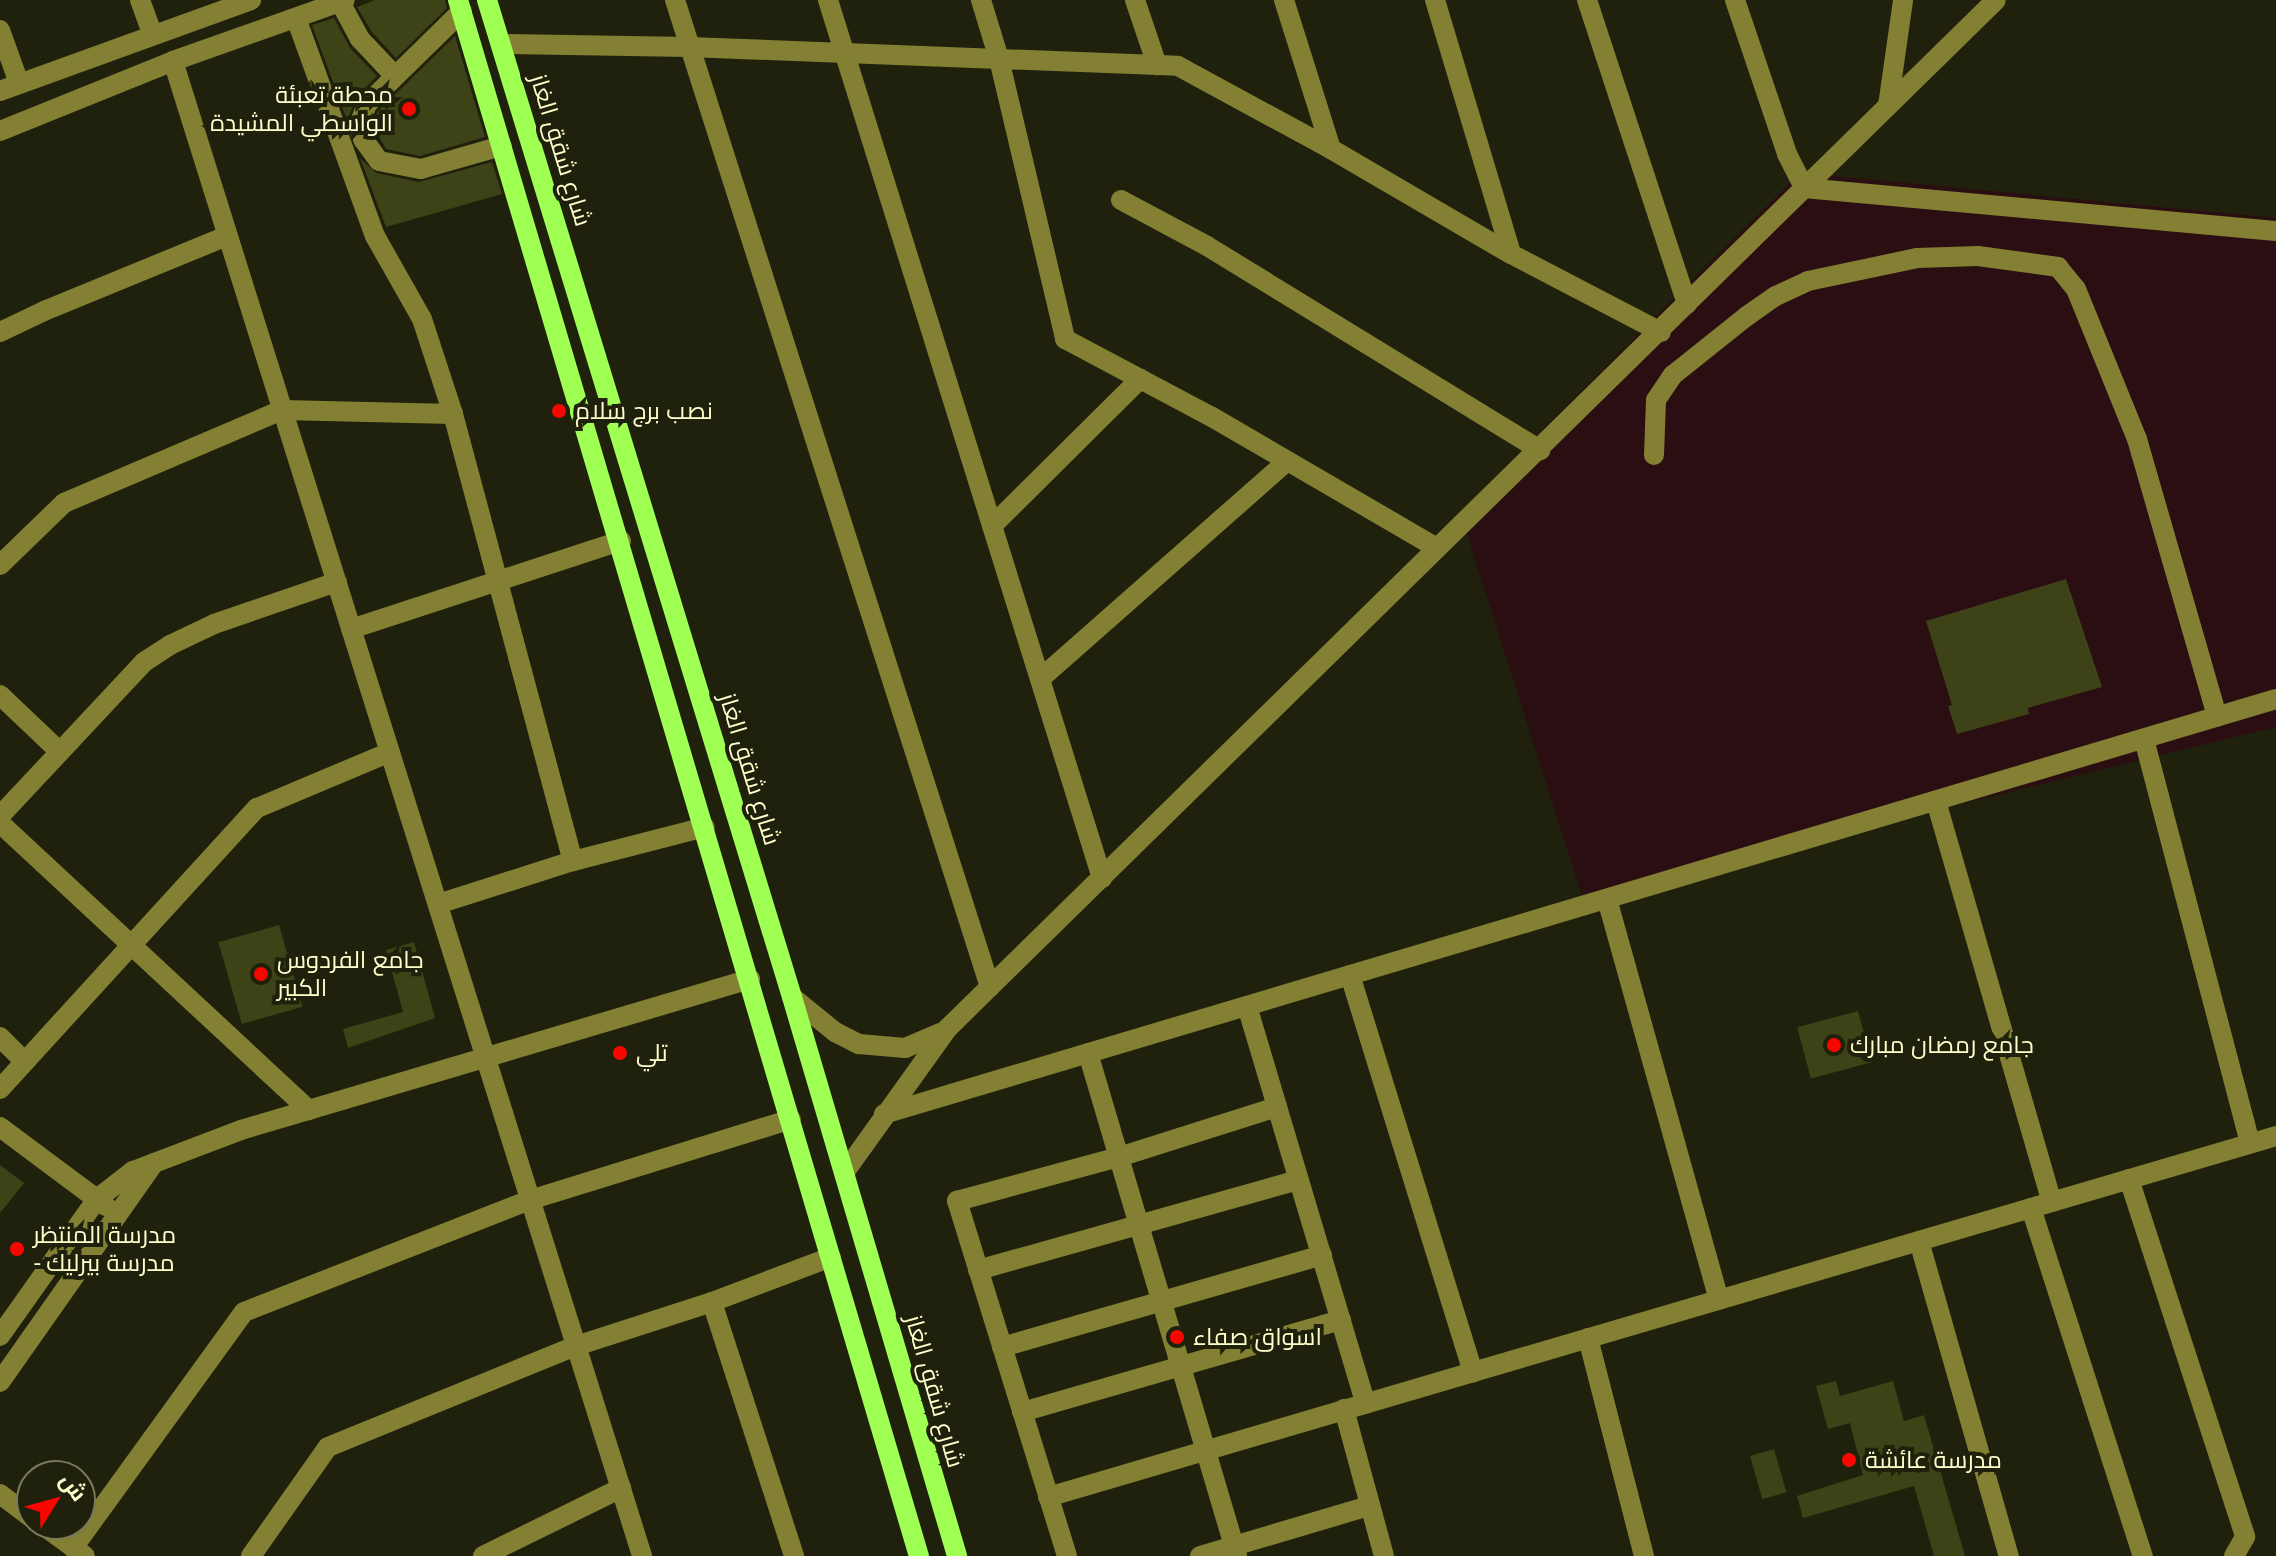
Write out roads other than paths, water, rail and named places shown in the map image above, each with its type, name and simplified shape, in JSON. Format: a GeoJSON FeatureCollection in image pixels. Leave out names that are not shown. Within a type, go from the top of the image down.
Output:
{"type":"FeatureCollection","features":[{"type":"Feature","properties":{"kind":"main road","name":"شارع شقق الغاز"},"geometry":{"type":"LineString","coordinates":[[487,0],[792,997],[957,1556]]}},
{"type":"Feature","properties":{"kind":"main road"},"geometry":{"type":"LineString","coordinates":[[460,6],[621,541],[919,1556]]}},
{"type":"Feature","properties":{"kind":"main road"},"geometry":{"type":"LineString","coordinates":[[675,725],[707,716]]}},
{"type":"Feature","properties":{"kind":"street"},"geometry":{"type":"LineString","coordinates":[[140,0],[153,35]]}},
{"type":"Feature","properties":{"kind":"street"},"geometry":{"type":"LineString","coordinates":[[0,30],[6,84],[251,0]]}},
{"type":"Feature","properties":{"kind":"street"},"geometry":{"type":"LineString","coordinates":[[675,0],[990,987]]}},
{"type":"Feature","properties":{"kind":"street"},"geometry":{"type":"LineString","coordinates":[[828,0],[1102,878]]}},
{"type":"Feature","properties":{"kind":"street"},"geometry":{"type":"LineString","coordinates":[[981,0],[999,59],[1065,339],[1437,548]]}},
{"type":"Feature","properties":{"kind":"street"},"geometry":{"type":"LineString","coordinates":[[1135,0],[1157,65]]}},
{"type":"Feature","properties":{"kind":"street"},"geometry":{"type":"LineString","coordinates":[[1284,0],[1331,149]]}},
{"type":"Feature","properties":{"kind":"street"},"geometry":{"type":"LineString","coordinates":[[1435,0],[1511,254]]}},
{"type":"Feature","properties":{"kind":"street"},"geometry":{"type":"LineString","coordinates":[[1587,0],[1687,304]]}},
{"type":"Feature","properties":{"kind":"street"},"geometry":{"type":"LineString","coordinates":[[1735,0],[1787,154],[1804,188]]}},
{"type":"Feature","properties":{"kind":"street"},"geometry":{"type":"LineString","coordinates":[[1888,106],[1903,0]]}},
{"type":"Feature","properties":{"kind":"street"},"geometry":{"type":"LineString","coordinates":[[844,1173],[947,1029],[1661,332],[1996,0]]}},
{"type":"Feature","properties":{"kind":"street"},"geometry":{"type":"LineString","coordinates":[[0,131],[173,61],[343,1],[360,39],[394,75]]}},
{"type":"Feature","properties":{"kind":"street"},"geometry":{"type":"LineString","coordinates":[[460,6],[367,104],[359,125],[363,139],[379,161],[421,169],[502,146]]}},
{"type":"Feature","properties":{"kind":"street"},"geometry":{"type":"LineString","coordinates":[[296,18],[375,236],[422,319],[453,414],[573,861]]}},
{"type":"Feature","properties":{"kind":"street"},"geometry":{"type":"LineString","coordinates":[[501,44],[689,47],[1178,66],[1331,149],[1511,254],[1661,332]]}},
{"type":"Feature","properties":{"kind":"street"},"geometry":{"type":"LineString","coordinates":[[173,61],[642,1556]]}},
{"type":"Feature","properties":{"kind":"street"},"geometry":{"type":"LineString","coordinates":[[1804,188],[2276,231]]}},
{"type":"Feature","properties":{"kind":"street"},"geometry":{"type":"LineString","coordinates":[[1121,200],[1207,246],[1540,450]]}},
{"type":"Feature","properties":{"kind":"street"},"geometry":{"type":"LineString","coordinates":[[0,332],[227,236]]}},
{"type":"Feature","properties":{"kind":"street"},"geometry":{"type":"LineString","coordinates":[[1654,455],[1656,400],[1673,375],[1766,302],[1808,281],[1917,258],[1978,256],[2058,267],[2076,289],[2137,439],[2217,717]]}},
{"type":"Feature","properties":{"kind":"street"},"geometry":{"type":"LineString","coordinates":[[992,526],[1140,379]]}},
{"type":"Feature","properties":{"kind":"street"},"geometry":{"type":"LineString","coordinates":[[0,565],[64,503],[282,410],[453,414]]}},
{"type":"Feature","properties":{"kind":"street"},"geometry":{"type":"LineString","coordinates":[[1040,679],[1286,462]]}},
{"type":"Feature","properties":{"kind":"street"},"geometry":{"type":"LineString","coordinates":[[351,629],[621,541]]}},
{"type":"Feature","properties":{"kind":"street"},"geometry":{"type":"LineString","coordinates":[[0,816],[122,683],[170,645],[214,624],[337,582]]}},
{"type":"Feature","properties":{"kind":"street"},"geometry":{"type":"LineString","coordinates":[[0,695],[59,751]]}},
{"type":"Feature","properties":{"kind":"street"},"geometry":{"type":"LineString","coordinates":[[884,1114],[2276,699]]}},
{"type":"Feature","properties":{"kind":"street"},"geometry":{"type":"LineString","coordinates":[[2144,739],[2250,1143]]}},
{"type":"Feature","properties":{"kind":"street"},"geometry":{"type":"LineString","coordinates":[[0,1089],[257,808],[390,752]]}},
{"type":"Feature","properties":{"kind":"street"},"geometry":{"type":"LineString","coordinates":[[1936,801],[2052,1202]]}},
{"type":"Feature","properties":{"kind":"street"},"geometry":{"type":"LineString","coordinates":[[0,823],[309,1110]]}},
{"type":"Feature","properties":{"kind":"street"},"geometry":{"type":"LineString","coordinates":[[438,904],[573,861],[705,827]]}},
{"type":"Feature","properties":{"kind":"street"},"geometry":{"type":"LineString","coordinates":[[1607,899],[1719,1300]]}},
{"type":"Feature","properties":{"kind":"street"},"geometry":{"type":"LineString","coordinates":[[1350,975],[1473,1372]]}},
{"type":"Feature","properties":{"kind":"street"},"geometry":{"type":"LineString","coordinates":[[0,1336],[97,1199],[124,1177],[155,1161],[309,1110],[750,979]]}},
{"type":"Feature","properties":{"kind":"street"},"geometry":{"type":"LineString","coordinates":[[792,997],[835,1032],[875,1047],[905,1048],[947,1029]]}},
{"type":"Feature","properties":{"kind":"street"},"geometry":{"type":"LineString","coordinates":[[1247,1006],[1366,1404]]}},
{"type":"Feature","properties":{"kind":"street"},"geometry":{"type":"LineString","coordinates":[[0,1037],[25,1062]]}},
{"type":"Feature","properties":{"kind":"street"},"geometry":{"type":"LineString","coordinates":[[1088,1053],[1236,1551]]}},
{"type":"Feature","properties":{"kind":"street"},"geometry":{"type":"LineString","coordinates":[[1067,1556],[957,1201],[1119,1157],[1277,1107]]}},
{"type":"Feature","properties":{"kind":"street"},"geometry":{"type":"LineString","coordinates":[[63,1540],[79,1552],[244,1312],[530,1200],[791,1119]]}},
{"type":"Feature","properties":{"kind":"street"},"geometry":{"type":"LineString","coordinates":[[0,1127],[116,1214]]}},
{"type":"Feature","properties":{"kind":"street"},"geometry":{"type":"LineString","coordinates":[[1048,1497],[2276,1136]]}},
{"type":"Feature","properties":{"kind":"street"},"geometry":{"type":"LineString","coordinates":[[0,1382],[155,1161]]}},
{"type":"Feature","properties":{"kind":"street"},"geometry":{"type":"LineString","coordinates":[[2129,1179],[2245,1537],[2241,1549],[2234,1556]]}},
{"type":"Feature","properties":{"kind":"street"},"geometry":{"type":"LineString","coordinates":[[978,1270],[1299,1180]]}},
{"type":"Feature","properties":{"kind":"street"},"geometry":{"type":"LineString","coordinates":[[2031,1208],[2143,1556]]}},
{"type":"Feature","properties":{"kind":"street"},"geometry":{"type":"LineString","coordinates":[[1919,1241],[2009,1556]]}},
{"type":"Feature","properties":{"kind":"street"},"geometry":{"type":"LineString","coordinates":[[1002,1347],[1322,1255]]}},
{"type":"Feature","properties":{"kind":"street"},"geometry":{"type":"LineString","coordinates":[[251,1556],[328,1447],[576,1346],[712,1302],[831,1257]]}},
{"type":"Feature","properties":{"kind":"street"},"geometry":{"type":"LineString","coordinates":[[712,1302],[794,1556]]}},
{"type":"Feature","properties":{"kind":"street"},"geometry":{"type":"LineString","coordinates":[[1022,1412],[1341,1320]]}},
{"type":"Feature","properties":{"kind":"street"},"geometry":{"type":"LineString","coordinates":[[1588,1338],[1644,1556]]}},
{"type":"Feature","properties":{"kind":"street"},"geometry":{"type":"LineString","coordinates":[[1344,1409],[1384,1556]]}},
{"type":"Feature","properties":{"kind":"street"},"geometry":{"type":"LineString","coordinates":[[483,1556],[621,1488]]}},
{"type":"Feature","properties":{"kind":"street"},"geometry":{"type":"LineString","coordinates":[[1200,1556],[1236,1551],[1369,1506]]}},
{"type":"Feature","properties":{"kind":"place","name":"محطة تعبئة الواسطي المشيدة"},"geometry":{"type":"Point","coordinates":[409,109]}},
{"type":"Feature","properties":{"kind":"place","name":"نصب برج سلام"},"geometry":{"type":"Point","coordinates":[559,411]}},
{"type":"Feature","properties":{"kind":"place","name":"جامع الفردوس الكبير"},"geometry":{"type":"Point","coordinates":[261,974]}},
{"type":"Feature","properties":{"kind":"place","name":"جامع رمضان مبارك"},"geometry":{"type":"Point","coordinates":[1834,1045]}},
{"type":"Feature","properties":{"kind":"place","name":"تلي"},"geometry":{"type":"Point","coordinates":[620,1053]}},
{"type":"Feature","properties":{"kind":"place","name":"مدرسة المنتظر - مدرسة بيرليك"},"geometry":{"type":"Point","coordinates":[17,1249]}},
{"type":"Feature","properties":{"kind":"place","name":"اسواق صفاء"},"geometry":{"type":"Point","coordinates":[1177,1337]}},
{"type":"Feature","properties":{"kind":"place","name":"مدرسة عائشة"},"geometry":{"type":"Point","coordinates":[1849,1460]}}]}
